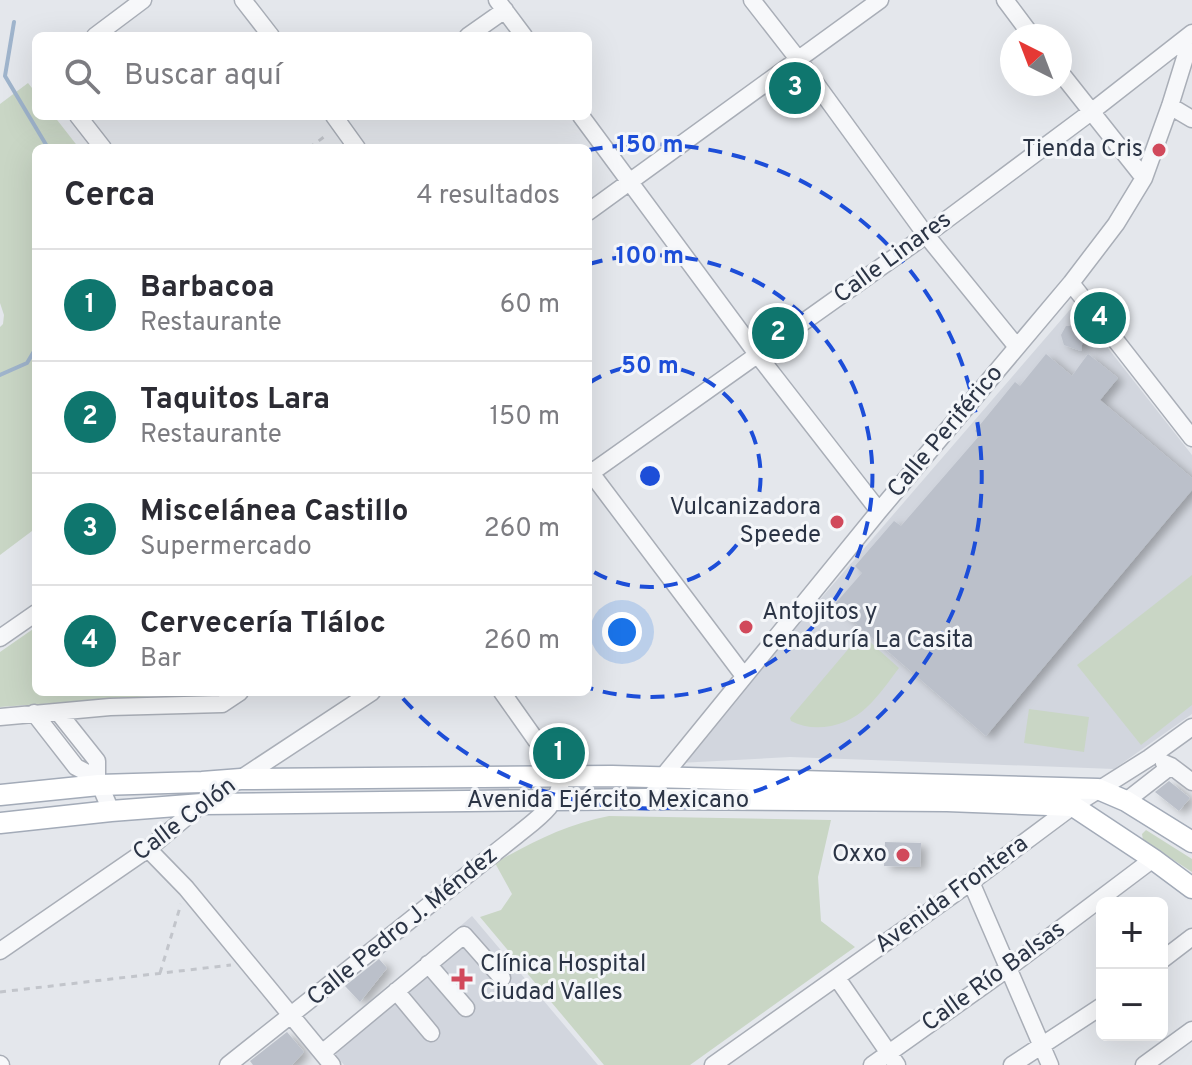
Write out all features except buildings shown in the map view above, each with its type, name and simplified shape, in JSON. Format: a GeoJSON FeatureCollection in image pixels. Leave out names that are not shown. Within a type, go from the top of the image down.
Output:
{"type":"FeatureCollection","features":[{"type":"Feature","properties":{"kind":"main road","name":"Avenida Ejército Mexicano"},"geometry":{"type":"LineString","coordinates":[[0,795],[98,781],[562,777],[1098,789],[1126,801],[1192,842]]}},
{"type":"Feature","properties":{"kind":"main road","name":"Avenida Ejército Mexicano"},"geometry":{"type":"LineString","coordinates":[[0,823],[202,804],[648,799],[947,801],[1073,806]]}},
{"type":"Feature","properties":{"kind":"main road"},"geometry":{"type":"LineString","coordinates":[[1073,806],[1192,888]]}},
{"type":"Feature","properties":{"kind":"street"},"geometry":{"type":"LineString","coordinates":[[100,32],[143,0]]}},
{"type":"Feature","properties":{"kind":"street"},"geometry":{"type":"LineString","coordinates":[[243,0],[268,32]]}},
{"type":"Feature","properties":{"kind":"street"},"geometry":{"type":"LineString","coordinates":[[752,0],[926,235],[1017,347]]}},
{"type":"Feature","properties":{"kind":"street"},"geometry":{"type":"LineString","coordinates":[[592,209],[880,0]]}},
{"type":"Feature","properties":{"kind":"street"},"geometry":{"type":"LineString","coordinates":[[1005,0],[1023,24]]}},
{"type":"Feature","properties":{"kind":"street"},"geometry":{"type":"LineString","coordinates":[[472,32],[501,5],[521,32]]}},
{"type":"Feature","properties":{"kind":"street","name":"Calle Periférico"},"geometry":{"type":"LineString","coordinates":[[648,799],[661,777],[1071,283],[1116,224],[1144,178],[1192,34]]}},
{"type":"Feature","properties":{"kind":"street","name":"Calle Linares"},"geometry":{"type":"LineString","coordinates":[[592,470],[926,235],[1192,34]]}},
{"type":"Feature","properties":{"kind":"street"},"geometry":{"type":"LineString","coordinates":[[1072,87],[1144,178]]}},
{"type":"Feature","properties":{"kind":"street"},"geometry":{"type":"LineString","coordinates":[[1170,106],[1192,119]]}},
{"type":"Feature","properties":{"kind":"street"},"geometry":{"type":"LineString","coordinates":[[81,120],[100,144]]}},
{"type":"Feature","properties":{"kind":"street"},"geometry":{"type":"LineString","coordinates":[[343,120],[355,144]]}},
{"type":"Feature","properties":{"kind":"street"},"geometry":{"type":"LineString","coordinates":[[584,120],[757,354],[879,511]]}},
{"type":"Feature","properties":{"kind":"street"},"geometry":{"type":"LineString","coordinates":[[1071,283],[1191,435]]}},
{"type":"Feature","properties":{"kind":"street"},"geometry":{"type":"LineString","coordinates":[[592,476],[744,676]]}},
{"type":"Feature","properties":{"kind":"street"},"geometry":{"type":"LineString","coordinates":[[0,638],[32,616]]}},
{"type":"Feature","properties":{"kind":"street","name":"Calle Colón"},"geometry":{"type":"LineString","coordinates":[[0,951],[148,849],[202,804],[366,696]]}},
{"type":"Feature","properties":{"kind":"street"},"geometry":{"type":"LineString","coordinates":[[505,696],[562,777],[555,801]]}},
{"type":"Feature","properties":{"kind":"street"},"geometry":{"type":"LineString","coordinates":[[0,717],[218,698]]}},
{"type":"Feature","properties":{"kind":"street"},"geometry":{"type":"LineString","coordinates":[[58,712],[97,761],[98,781],[111,811]]}},
{"type":"Feature","properties":{"kind":"street"},"geometry":{"type":"LineString","coordinates":[[34,713],[76,767],[98,781]]}},
{"type":"Feature","properties":{"kind":"street","name":"Avenida Frontera"},"geometry":{"type":"LineString","coordinates":[[713,1065],[1073,806],[1192,727]]}},
{"type":"Feature","properties":{"kind":"street"},"geometry":{"type":"LineString","coordinates":[[1149,758],[1171,766],[1192,782]]}},
{"type":"Feature","properties":{"kind":"street"},"geometry":{"type":"LineString","coordinates":[[1126,801],[1171,766]]}},
{"type":"Feature","properties":{"kind":"street","name":"Calle Pedro J. Méndez"},"geometry":{"type":"LineString","coordinates":[[228,1065],[528,827],[555,801]]}},
{"type":"Feature","properties":{"kind":"street"},"geometry":{"type":"LineString","coordinates":[[148,849],[186,888],[327,1059],[396,991],[464,935],[502,978]]}},
{"type":"Feature","properties":{"kind":"street","name":"Calle Río Balsas"},"geometry":{"type":"LineString","coordinates":[[872,1065],[893,1059],[1153,859]]}},
{"type":"Feature","properties":{"kind":"street"},"geometry":{"type":"LineString","coordinates":[[971,882],[1050,1065]]}},
{"type":"Feature","properties":{"kind":"street"},"geometry":{"type":"LineString","coordinates":[[1168,955],[1192,937]]}},
{"type":"Feature","properties":{"kind":"street"},"geometry":{"type":"LineString","coordinates":[[428,964],[466,1008]]}},
{"type":"Feature","properties":{"kind":"street"},"geometry":{"type":"LineString","coordinates":[[837,978],[893,1059]]}},
{"type":"Feature","properties":{"kind":"street"},"geometry":{"type":"LineString","coordinates":[[396,991],[431,1033]]}},
{"type":"Feature","properties":{"kind":"street"},"geometry":{"type":"LineString","coordinates":[[1012,1065],[1096,1010]]}},
{"type":"Feature","properties":{"kind":"street"},"geometry":{"type":"LineString","coordinates":[[1144,1065],[1192,1030]]}},
{"type":"Feature","properties":{"kind":"path"},"geometry":{"type":"LineString","coordinates":[[314,144],[342,120]]}},
{"type":"Feature","properties":{"kind":"path"},"geometry":{"type":"LineString","coordinates":[[160,973],[186,888]]}},
{"type":"Feature","properties":{"kind":"path"},"geometry":{"type":"LineString","coordinates":[[0,992],[248,963]]}},
{"type":"Feature","properties":{"kind":"shaded area"},"geometry":{"type":"Polygon","coordinates":[[[1074,305],[1192,455],[1192,714],[1114,769],[790,757],[679,763],[1074,305]]]}},
{"type":"Feature","properties":{"kind":"shaded area","name":"Clínica Hospital Ciudad Valles"},"geometry":{"type":"Polygon","coordinates":[[[472,916],[598,1065],[344,1065],[326,1043],[472,916]]]}},
{"type":"Feature","properties":{"kind":"green space"},"geometry":{"type":"Polygon","coordinates":[[[28,83],[32,88],[32,120],[57,120],[76,144],[32,144],[32,531],[0,555],[0,327],[4,315],[0,303],[0,104],[28,83]]]}},
{"type":"Feature","properties":{"kind":"green space"},"geometry":{"type":"Polygon","coordinates":[[[1192,575],[1192,705],[1141,745],[1077,665],[1192,575]]]}},
{"type":"Feature","properties":{"kind":"green space"},"geometry":{"type":"Polygon","coordinates":[[[32,630],[32,696],[150,696],[0,707],[0,652],[32,630]]]}},
{"type":"Feature","properties":{"kind":"green space"},"geometry":{"type":"Polygon","coordinates":[[[861,634],[899,668],[880,693],[859,714],[841,723],[810,727],[791,721],[790,718],[861,634]]]}},
{"type":"Feature","properties":{"kind":"green space"},"geometry":{"type":"Polygon","coordinates":[[[1029,709],[1089,717],[1084,752],[1024,743],[1029,709]]]}},
{"type":"Feature","properties":{"kind":"green space"},"geometry":{"type":"Polygon","coordinates":[[[609,816],[831,820],[818,877],[821,921],[855,947],[690,1065],[604,1065],[480,917],[501,910],[512,894],[495,863],[550,835],[609,816]]]}},
{"type":"Feature","properties":{"kind":"green space"},"geometry":{"type":"Polygon","coordinates":[[[1146,830],[1192,859],[1192,872],[1143,840],[1142,834],[1146,830]]]}},
{"type":"Feature","properties":{"kind":"waterway"},"geometry":{"type":"LineString","coordinates":[[14,22],[5,76],[46,144]]}},
{"type":"Feature","properties":{"kind":"waterway"},"geometry":{"type":"LineString","coordinates":[[0,375],[27,363],[32,355]]}},
{"type":"Feature","properties":{"kind":"place","name":"Miscelánea Castillo"},"geometry":{"type":"Point","coordinates":[795,88]}},
{"type":"Feature","properties":{"kind":"place","name":"Tienda Cris"},"geometry":{"type":"Point","coordinates":[1159,150]}},
{"type":"Feature","properties":{"kind":"place","name":"Cervecería Tláloc"},"geometry":{"type":"Point","coordinates":[1100,318]}},
{"type":"Feature","properties":{"kind":"place","name":"Taquitos Lara"},"geometry":{"type":"Point","coordinates":[778,333]}},
{"type":"Feature","properties":{"kind":"place","name":"Vulcanizadora Speede"},"geometry":{"type":"Point","coordinates":[837,522]}},
{"type":"Feature","properties":{"kind":"place","name":"Antojitos y cenaduría La Casita"},"geometry":{"type":"Point","coordinates":[746,627]}},
{"type":"Feature","properties":{"kind":"place","name":"Barbacoa"},"geometry":{"type":"Point","coordinates":[559,753]}},
{"type":"Feature","properties":{"kind":"place","name":"Oxxo"},"geometry":{"type":"Point","coordinates":[903,855]}},
{"type":"Feature","properties":{"kind":"place","name":"Clínica Hospital Ciudad Valles"},"geometry":{"type":"Point","coordinates":[462,979]}}]}
